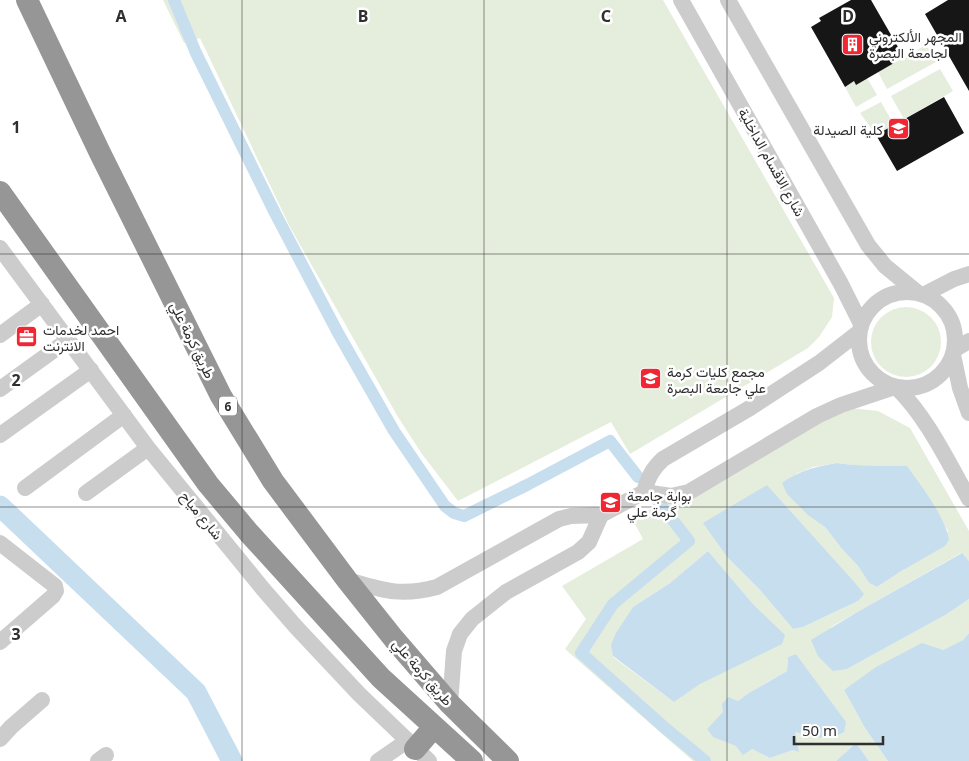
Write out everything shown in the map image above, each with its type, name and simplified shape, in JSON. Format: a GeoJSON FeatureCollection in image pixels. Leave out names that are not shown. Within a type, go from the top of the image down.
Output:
{"type":"FeatureCollection","features":[{"type":"Feature","properties":{"kind":"highway","name":"طريق كرمة علي"},"geometry":{"type":"LineString","coordinates":[[27,0],[221,396],[273,481],[347,580],[450,704],[508,761]]}},
{"type":"Feature","properties":{"kind":"highway","name":"طريق كرمة علي"},"geometry":{"type":"LineString","coordinates":[[0,192],[208,484],[249,533],[381,678],[472,761]]}},
{"type":"Feature","properties":{"kind":"highway"},"geometry":{"type":"LineString","coordinates":[[417,750],[434,727]]}},
{"type":"Feature","properties":{"kind":"street","name":"شارع الاقسام الداخلية"},"geometry":{"type":"LineString","coordinates":[[681,0],[841,284],[860,328]]}},
{"type":"Feature","properties":{"kind":"street"},"geometry":{"type":"LineString","coordinates":[[728,0],[868,245],[885,266],[921,294],[936,302],[949,317],[955,337],[953,353],[947,367],[928,384],[915,388],[896,387],[882,382],[870,372],[863,360],[859,346],[860,328]]}},
{"type":"Feature","properties":{"kind":"street","name":"شارع مياح"},"geometry":{"type":"LineString","coordinates":[[0,250],[148,448],[296,627],[359,694],[417,750]]}},
{"type":"Feature","properties":{"kind":"street"},"geometry":{"type":"LineString","coordinates":[[644,492],[648,478],[663,459],[750,408],[819,364],[860,328],[868,312],[878,302],[890,295],[904,292],[921,294],[969,274]]}},
{"type":"Feature","properties":{"kind":"street"},"geometry":{"type":"LineString","coordinates":[[0,335],[42,304]]}},
{"type":"Feature","properties":{"kind":"street"},"geometry":{"type":"LineString","coordinates":[[0,389],[68,340]]}},
{"type":"Feature","properties":{"kind":"street"},"geometry":{"type":"LineString","coordinates":[[953,353],[969,341]]}},
{"type":"Feature","properties":{"kind":"street"},"geometry":{"type":"LineString","coordinates":[[953,353],[960,388],[969,412]]}},
{"type":"Feature","properties":{"kind":"street"},"geometry":{"type":"LineString","coordinates":[[0,435],[91,370]]}},
{"type":"Feature","properties":{"kind":"street"},"geometry":{"type":"LineString","coordinates":[[347,580],[388,592],[421,592],[437,587],[558,519],[570,516],[601,515],[644,492],[671,496],[689,492],[818,416],[841,405],[896,387]]}},
{"type":"Feature","properties":{"kind":"street"},"geometry":{"type":"LineString","coordinates":[[896,387],[907,398],[923,420],[969,499]]}},
{"type":"Feature","properties":{"kind":"street"},"geometry":{"type":"LineString","coordinates":[[25,488],[124,415]]}},
{"type":"Feature","properties":{"kind":"street"},"geometry":{"type":"LineString","coordinates":[[86,494],[148,448]]}},
{"type":"Feature","properties":{"kind":"street"},"geometry":{"type":"LineString","coordinates":[[450,704],[454,651],[460,634],[472,619],[506,592],[578,552],[589,542],[601,515]]}},
{"type":"Feature","properties":{"kind":"street"},"geometry":{"type":"LineString","coordinates":[[0,642],[53,596],[56,591],[55,586],[3,551]]}},
{"type":"Feature","properties":{"kind":"street"},"geometry":{"type":"LineString","coordinates":[[0,739],[42,700]]}},
{"type":"Feature","properties":{"kind":"street"},"geometry":{"type":"LineString","coordinates":[[378,761],[417,750]]}},
{"type":"Feature","properties":{"kind":"green space"},"geometry":{"type":"Polygon","coordinates":[[[163,0],[663,0],[834,298],[832,317],[819,337],[808,348],[630,454],[611,422],[458,501],[422,454],[398,417],[290,227],[200,38],[184,43],[163,0]]]}},
{"type":"Feature","properties":{"kind":"green space"},"geometry":{"type":"Polygon","coordinates":[[[926,45],[936,62],[887,89],[878,72],[926,45]]]}},
{"type":"Feature","properties":{"kind":"green space"},"geometry":{"type":"Polygon","coordinates":[[[940,69],[953,91],[904,119],[891,96],[940,69]]]}},
{"type":"Feature","properties":{"kind":"green space"},"geometry":{"type":"Polygon","coordinates":[[[867,78],[877,95],[856,107],[845,87],[854,81],[856,84],[867,78]]]}},
{"type":"Feature","properties":{"kind":"green space"},"geometry":{"type":"Polygon","coordinates":[[[881,102],[894,125],[876,135],[860,113],[881,102]]]}},
{"type":"Feature","properties":{"kind":"green space"},"geometry":{"type":"Polygon","coordinates":[[[906,307],[919,310],[931,317],[938,329],[941,342],[938,355],[931,367],[919,374],[906,377],[893,374],[881,367],[874,355],[871,342],[874,329],[881,317],[893,310],[906,307]]]}},
{"type":"Feature","properties":{"kind":"green space"},"geometry":{"type":"Polygon","coordinates":[[[850,408],[878,411],[910,428],[969,531],[969,561],[961,553],[831,627],[847,669],[947,614],[969,599],[969,633],[963,640],[943,650],[844,690],[865,728],[888,761],[869,761],[856,743],[836,761],[693,761],[565,649],[586,619],[562,586],[643,539],[630,515],[667,505],[732,474],[818,424],[850,408]],[[837,463],[813,467],[796,474],[825,527],[858,566],[869,583],[877,587],[903,570],[948,531],[907,466],[837,463]],[[767,485],[728,558],[760,590],[793,629],[803,627],[858,601],[805,528],[767,485]],[[708,551],[670,583],[633,607],[613,657],[674,702],[699,684],[735,666],[784,635],[753,604],[708,551]],[[796,654],[788,657],[787,671],[754,690],[725,711],[707,729],[711,734],[770,758],[793,750],[795,732],[817,737],[846,723],[796,654]]]}},
{"type":"Feature","properties":{"kind":"water"},"geometry":{"type":"Polygon","coordinates":[[[837,463],[907,466],[932,501],[943,522],[949,540],[945,546],[877,587],[869,583],[858,566],[825,527],[808,515],[787,494],[782,483],[808,470],[837,463]]]}},
{"type":"Feature","properties":{"kind":"water"},"geometry":{"type":"Polygon","coordinates":[[[767,485],[864,594],[858,601],[803,627],[793,629],[760,590],[728,558],[703,523],[767,485]]]}},
{"type":"Feature","properties":{"kind":"water"},"geometry":{"type":"Polygon","coordinates":[[[708,551],[753,604],[785,635],[782,644],[700,684],[674,702],[613,656],[611,645],[616,633],[633,607],[670,583],[708,551]]]}},
{"type":"Feature","properties":{"kind":"water"},"geometry":{"type":"Polygon","coordinates":[[[962,553],[969,561],[969,599],[947,614],[847,669],[833,671],[818,656],[811,640],[962,553]]]}},
{"type":"Feature","properties":{"kind":"water"},"geometry":{"type":"Polygon","coordinates":[[[969,633],[969,761],[888,761],[865,728],[844,690],[876,667],[922,643],[943,650],[963,640],[969,633]]]}},
{"type":"Feature","properties":{"kind":"water"},"geometry":{"type":"Polygon","coordinates":[[[796,654],[846,722],[844,732],[825,738],[795,732],[799,752],[793,750],[770,758],[752,749],[743,755],[736,746],[713,737],[707,729],[723,712],[722,704],[728,697],[738,701],[787,671],[788,657],[796,654]]]}},
{"type":"Feature","properties":{"kind":"water"},"geometry":{"type":"Polygon","coordinates":[[[856,743],[869,761],[836,761],[856,743]]]}},
{"type":"Feature","properties":{"kind":"building","name":"المجهر الألكتروني لجامعة البصرة"},"geometry":{"type":"Polygon","coordinates":[[[851,0],[871,0],[898,47],[895,49],[899,55],[892,59],[894,63],[856,85],[854,81],[845,87],[811,27],[821,21],[819,18],[851,0]]]}},
{"type":"Feature","properties":{"kind":"building"},"geometry":{"type":"Polygon","coordinates":[[[948,0],[969,0],[969,91],[925,14],[948,0]]]}},
{"type":"Feature","properties":{"kind":"building"},"geometry":{"type":"Polygon","coordinates":[[[944,97],[964,133],[897,171],[876,135],[944,97]]]}},
{"type":"Feature","properties":{"kind":"waterway"},"geometry":{"type":"LineString","coordinates":[[174,0],[196,53],[275,213],[338,333],[394,431],[445,506],[454,513],[464,516],[610,441],[638,477]]}},
{"type":"Feature","properties":{"kind":"waterway"},"geometry":{"type":"LineString","coordinates":[[654,496],[689,541],[613,604],[581,653],[705,761]]}},
{"type":"Feature","properties":{"kind":"waterway"},"geometry":{"type":"LineString","coordinates":[[0,506],[196,692],[232,761]]}},
{"type":"Feature","properties":{"kind":"place","name":"المجهر الألكتروني لجامعة البصرة"},"geometry":{"type":"Point","coordinates":[853,44]}},
{"type":"Feature","properties":{"kind":"place","name":"كلية الصيدلة"},"geometry":{"type":"Point","coordinates":[899,129]}},
{"type":"Feature","properties":{"kind":"place","name":"احمد لخدمات الانترنت"},"geometry":{"type":"Point","coordinates":[27,337]}},
{"type":"Feature","properties":{"kind":"place","name":"مجمع كليات كرمة علي جامعة البصرة"},"geometry":{"type":"Point","coordinates":[651,379]}},
{"type":"Feature","properties":{"kind":"place","name":"بوابة جامعة گرمة علي"},"geometry":{"type":"Point","coordinates":[611,503]}}]}
